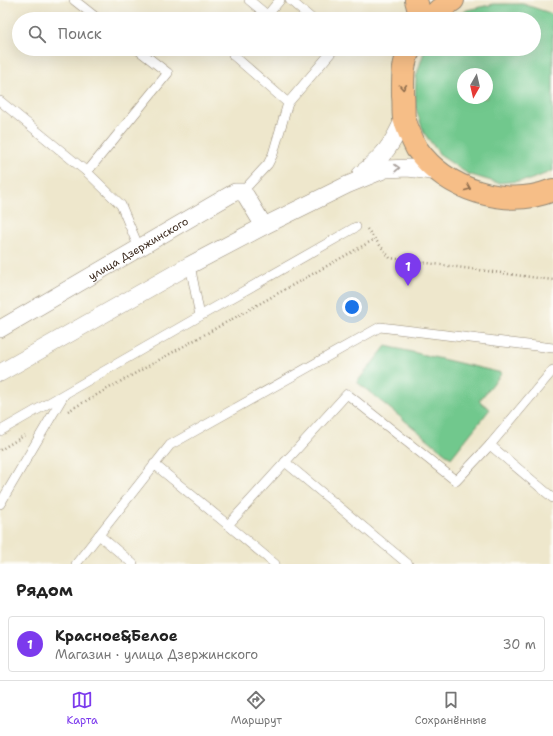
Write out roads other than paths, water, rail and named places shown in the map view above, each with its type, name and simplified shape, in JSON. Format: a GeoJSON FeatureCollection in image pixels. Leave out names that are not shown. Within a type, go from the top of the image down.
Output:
{"type":"FeatureCollection","features":[{"type":"Feature","properties":{"kind":"main road"},"geometry":{"type":"LineString","coordinates":[[416,0],[419,12]]}},
{"type":"Feature","properties":{"kind":"main road"},"geometry":{"type":"LineString","coordinates":[[437,12],[453,0]]}},
{"type":"Feature","properties":{"kind":"main road"},"geometry":{"type":"LineString","coordinates":[[407,56],[402,76],[404,118],[417,148],[439,172],[453,181],[480,193],[509,197],[523,197],[551,191]]}},
{"type":"Feature","properties":{"kind":"street"},"geometry":{"type":"LineString","coordinates":[[347,185],[373,165],[386,152],[396,136],[404,118]]}},
{"type":"Feature","properties":{"kind":"street"},"geometry":{"type":"LineString","coordinates":[[0,373],[190,265],[347,185],[386,169],[408,168],[439,172]]}},
{"type":"Feature","properties":{"kind":"street","name":"улица Дзержинского"},"geometry":{"type":"LineString","coordinates":[[0,329],[235,192],[242,192]]}},
{"type":"Feature","properties":{"kind":"street"},"geometry":{"type":"LineString","coordinates":[[242,192],[264,226]]}},
{"type":"Feature","properties":{"kind":"lane"},"geometry":{"type":"LineString","coordinates":[[74,0],[89,12]]}},
{"type":"Feature","properties":{"kind":"lane"},"geometry":{"type":"LineString","coordinates":[[249,0],[261,12]]}},
{"type":"Feature","properties":{"kind":"lane"},"geometry":{"type":"LineString","coordinates":[[270,12],[280,0]]}},
{"type":"Feature","properties":{"kind":"lane"},"geometry":{"type":"LineString","coordinates":[[290,0],[304,12]]}},
{"type":"Feature","properties":{"kind":"lane"},"geometry":{"type":"LineString","coordinates":[[86,172],[168,74],[145,56]]}},
{"type":"Feature","properties":{"kind":"lane"},"geometry":{"type":"LineString","coordinates":[[234,56],[288,103]]}},
{"type":"Feature","properties":{"kind":"lane"},"geometry":{"type":"LineString","coordinates":[[242,192],[268,164],[273,154],[288,103],[328,56]]}},
{"type":"Feature","properties":{"kind":"lane"},"geometry":{"type":"LineString","coordinates":[[0,101],[86,172],[121,205],[139,248]]}},
{"type":"Feature","properties":{"kind":"lane"},"geometry":{"type":"LineString","coordinates":[[0,431],[359,226]]}},
{"type":"Feature","properties":{"kind":"lane"},"geometry":{"type":"LineString","coordinates":[[190,265],[200,316]]}},
{"type":"Feature","properties":{"kind":"lane"},"geometry":{"type":"LineString","coordinates":[[76,564],[170,445],[380,327],[553,348]]}},
{"type":"Feature","properties":{"kind":"lane"},"geometry":{"type":"LineString","coordinates":[[228,525],[347,394],[456,481],[490,445],[553,370]]}},
{"type":"Feature","properties":{"kind":"lane"},"geometry":{"type":"LineString","coordinates":[[0,504],[64,394]]}},
{"type":"Feature","properties":{"kind":"lane"},"geometry":{"type":"LineString","coordinates":[[490,445],[553,498]]}},
{"type":"Feature","properties":{"kind":"lane"},"geometry":{"type":"LineString","coordinates":[[285,462],[408,564]]}},
{"type":"Feature","properties":{"kind":"lane"},"geometry":{"type":"LineString","coordinates":[[154,464],[275,564]]}},
{"type":"Feature","properties":{"kind":"lane"},"geometry":{"type":"LineString","coordinates":[[99,535],[134,564]]}},
{"type":"Feature","properties":{"kind":"place","name":"Красное&Белое"},"geometry":{"type":"Point","coordinates":[408,286]}}]}
